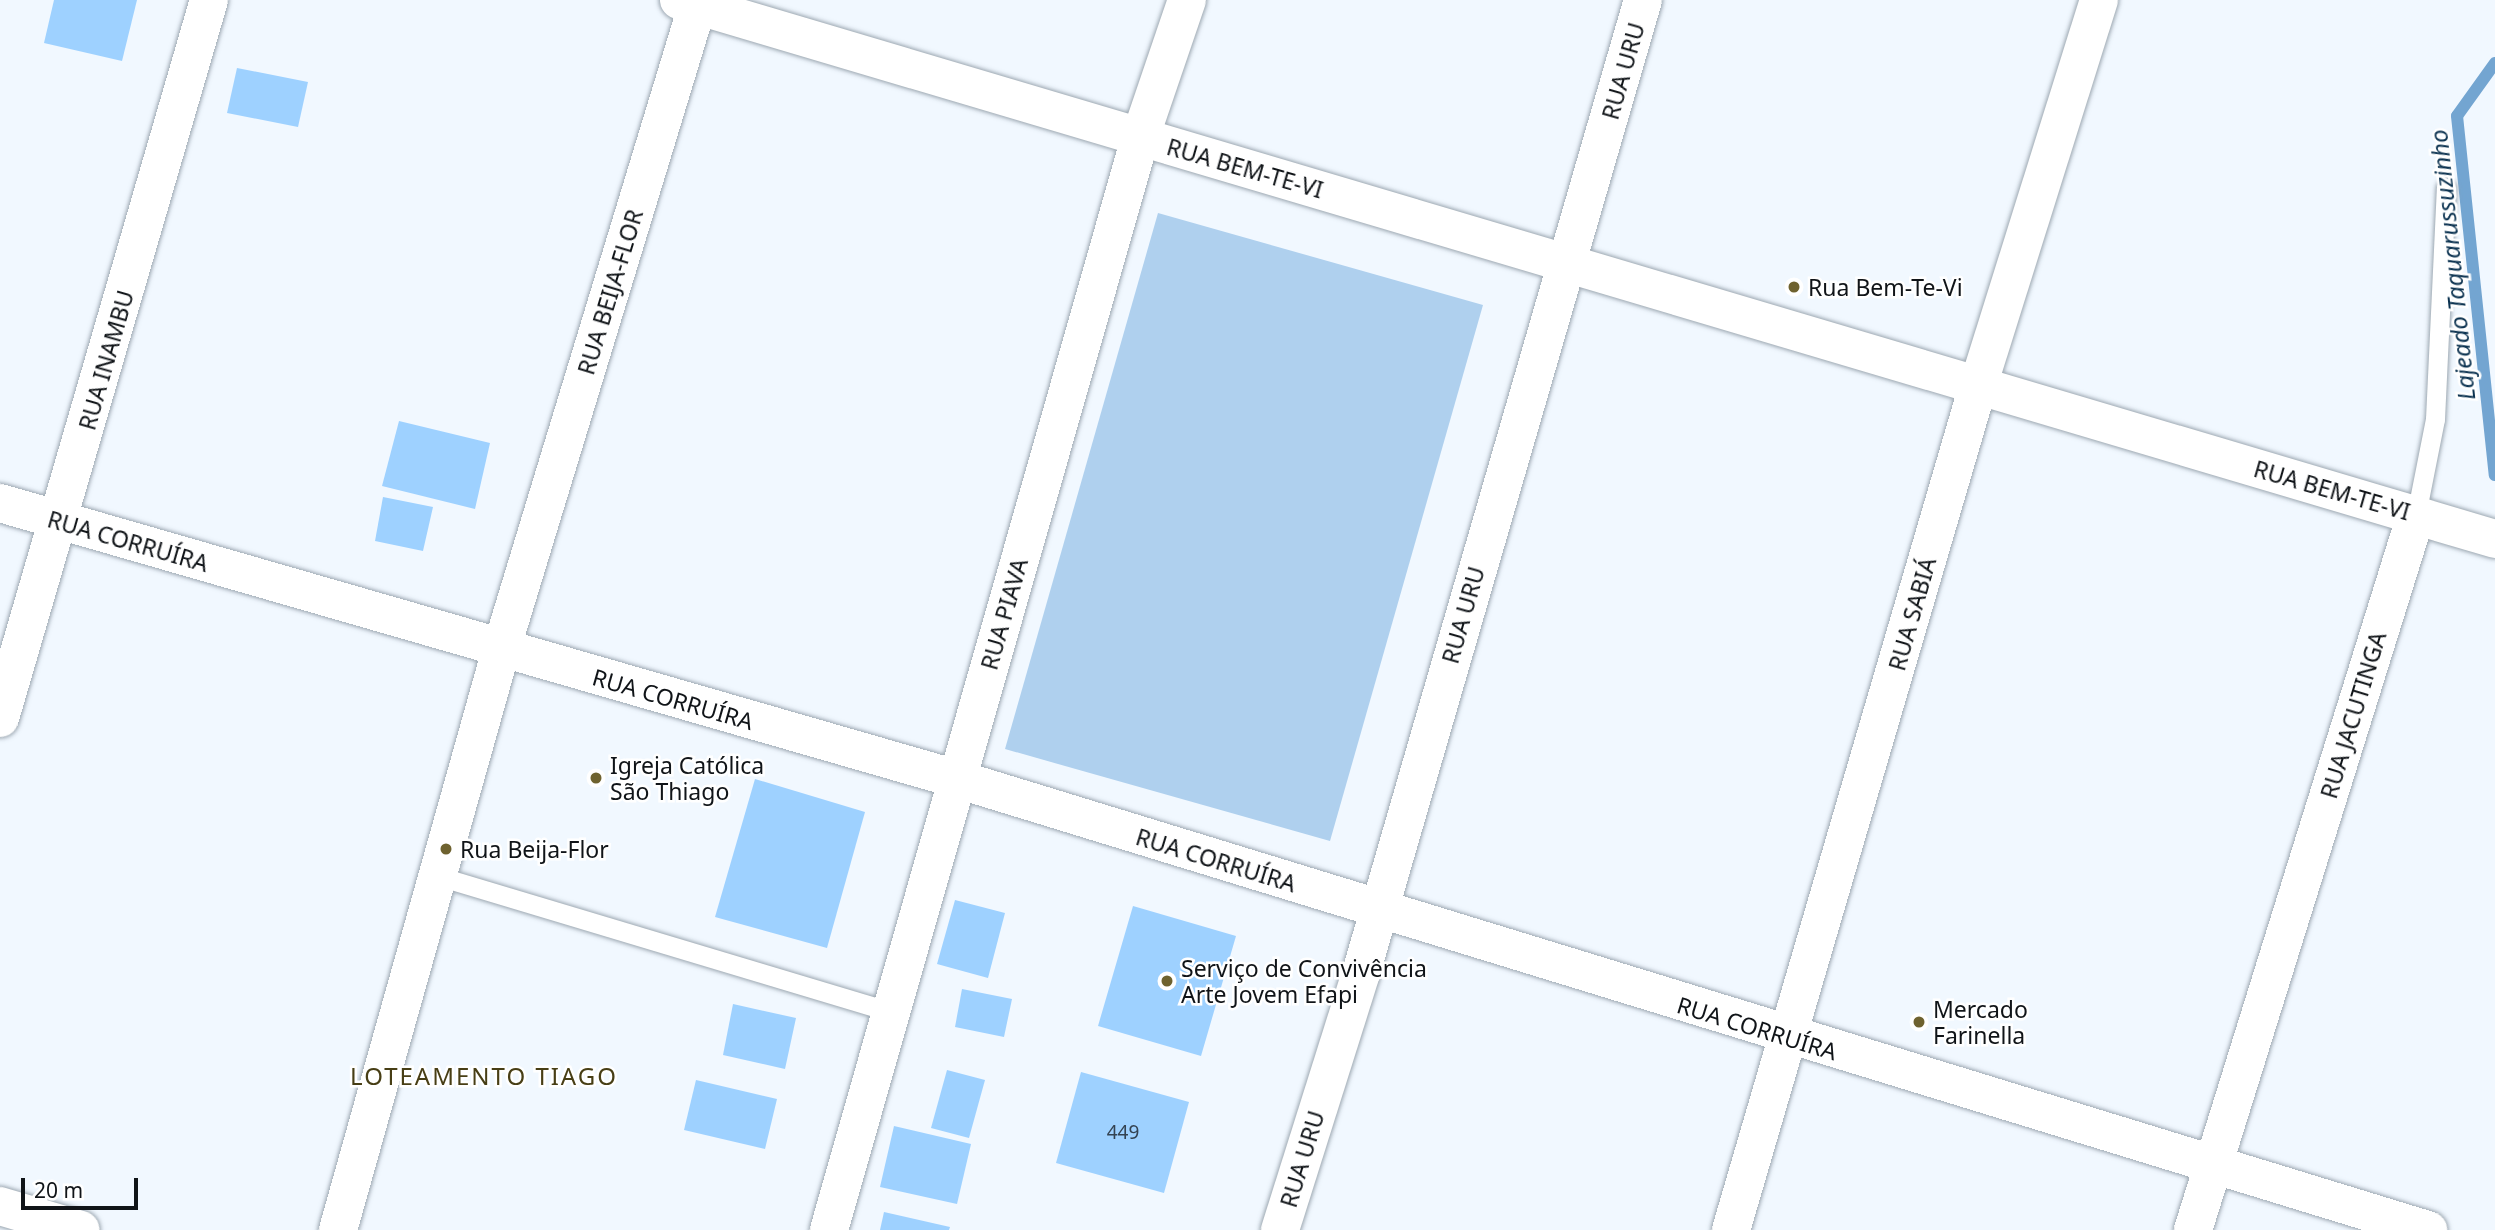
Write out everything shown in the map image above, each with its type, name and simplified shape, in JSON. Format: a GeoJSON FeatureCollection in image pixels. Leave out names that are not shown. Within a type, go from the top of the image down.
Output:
{"type":"FeatureCollection","features":[{"type":"Feature","properties":{"kind":"street","name":"RUA INAMBU"},"geometry":{"type":"LineString","coordinates":[[0,719],[60,521],[209,0]]}},
{"type":"Feature","properties":{"kind":"street","name":"RUA PIAVA"},"geometry":{"type":"LineString","coordinates":[[829,1230],[1140,138],[1187,0]]}},
{"type":"Feature","properties":{"kind":"street","name":"RUA URU"},"geometry":{"type":"LineString","coordinates":[[1280,1230],[1643,0]]}},
{"type":"Feature","properties":{"kind":"street","name":"RUA SABIÁ"},"geometry":{"type":"LineString","coordinates":[[1731,1230],[1978,386],[2099,0]]}},
{"type":"Feature","properties":{"kind":"street","name":"RUA BEM-TE-VI"},"geometry":{"type":"LineString","coordinates":[[692,2],[1140,138],[1567,261],[1978,386],[2495,538]]}},
{"type":"Feature","properties":{"kind":"street","name":"RUA BEIJA-FLOR"},"geometry":{"type":"LineString","coordinates":[[338,1230],[501,650],[692,2]]}},
{"type":"Feature","properties":{"kind":"street","name":"RUA CORRUÍRA"},"geometry":{"type":"LineString","coordinates":[[0,503],[501,650],[957,779],[1789,1038],[2428,1230]]}},
{"type":"Feature","properties":{"kind":"street","name":"RUA JACUTINGA"},"geometry":{"type":"LineString","coordinates":[[2193,1230],[2416,515]]}},
{"type":"Feature","properties":{"kind":"street"},"geometry":{"type":"LineString","coordinates":[[0,1206],[81,1230]]}},
{"type":"Feature","properties":{"kind":"lane","name":"RUA JACUTINGA"},"geometry":{"type":"LineString","coordinates":[[2416,515],[2435,419],[2445,188]]}},
{"type":"Feature","properties":{"kind":"lane"},"geometry":{"type":"LineString","coordinates":[[438,876],[891,1012]]}},
{"type":"Feature","properties":{"kind":"shaded area"},"geometry":{"type":"Polygon","coordinates":[[[1158,213],[1483,305],[1330,841],[1005,749],[1158,213]]]}},
{"type":"Feature","properties":{"kind":"building"},"geometry":{"type":"Polygon","coordinates":[[[54,0],[137,0],[122,61],[44,43],[54,0]]]}},
{"type":"Feature","properties":{"kind":"building"},"geometry":{"type":"Polygon","coordinates":[[[237,68],[308,82],[298,127],[227,113],[237,68]]]}},
{"type":"Feature","properties":{"kind":"building"},"geometry":{"type":"Polygon","coordinates":[[[399,421],[490,443],[475,509],[382,486],[399,421]]]}},
{"type":"Feature","properties":{"kind":"building"},"geometry":{"type":"Polygon","coordinates":[[[383,497],[433,507],[423,551],[375,541],[383,497]]]}},
{"type":"Feature","properties":{"kind":"building"},"geometry":{"type":"Polygon","coordinates":[[[755,779],[865,812],[827,948],[715,917],[755,779]]]}},
{"type":"Feature","properties":{"kind":"building"},"geometry":{"type":"Polygon","coordinates":[[[955,900],[1005,913],[988,978],[937,964],[955,900]]]}},
{"type":"Feature","properties":{"kind":"building","name":"Serviço de Convivência Arte Jovem Efapi"},"geometry":{"type":"Polygon","coordinates":[[[1133,906],[1236,936],[1201,1056],[1098,1026],[1133,906]]]}},
{"type":"Feature","properties":{"kind":"building"},"geometry":{"type":"Polygon","coordinates":[[[962,989],[1012,999],[1004,1037],[955,1027],[962,989]]]}},
{"type":"Feature","properties":{"kind":"building"},"geometry":{"type":"Polygon","coordinates":[[[733,1004],[796,1018],[785,1069],[723,1055],[733,1004]]]}},
{"type":"Feature","properties":{"kind":"building"},"geometry":{"type":"Polygon","coordinates":[[[947,1070],[985,1080],[969,1138],[931,1128],[947,1070]]]}},
{"type":"Feature","properties":{"kind":"building"},"geometry":{"type":"Polygon","coordinates":[[[1081,1072],[1189,1102],[1164,1193],[1056,1163],[1081,1072]]]}},
{"type":"Feature","properties":{"kind":"building"},"geometry":{"type":"Polygon","coordinates":[[[696,1080],[777,1099],[765,1149],[684,1130],[696,1080]]]}},
{"type":"Feature","properties":{"kind":"building"},"geometry":{"type":"Polygon","coordinates":[[[894,1126],[971,1144],[957,1204],[880,1187],[894,1126]]]}},
{"type":"Feature","properties":{"kind":"building"},"geometry":{"type":"Polygon","coordinates":[[[884,1212],[950,1227],[949,1230],[880,1230],[884,1212]]]}},
{"type":"Feature","properties":{"kind":"waterway","name":"Lajeado Taquarussuzinho"},"geometry":{"type":"LineString","coordinates":[[2495,63],[2457,116],[2495,475]]}},
{"type":"Feature","properties":{"kind":"place","name":"Rua Bem-Te-Vi"},"geometry":{"type":"Point","coordinates":[1794,287]}},
{"type":"Feature","properties":{"kind":"place","name":"Igreja Católica São Thiago"},"geometry":{"type":"Point","coordinates":[596,778]}},
{"type":"Feature","properties":{"kind":"place","name":"Rua Beija-Flor"},"geometry":{"type":"Point","coordinates":[446,849]}},
{"type":"Feature","properties":{"kind":"place","name":"Serviço de Convivência Arte Jovem Efapi"},"geometry":{"type":"Point","coordinates":[1167,981]}},
{"type":"Feature","properties":{"kind":"place","name":"Mercado Farinella"},"geometry":{"type":"Point","coordinates":[1919,1022]}},
{"type":"Feature","properties":{"kind":"district","name":"LOTEAMENTO TIAGO"},"geometry":{"type":"Point","coordinates":[484,1076]}}]}
